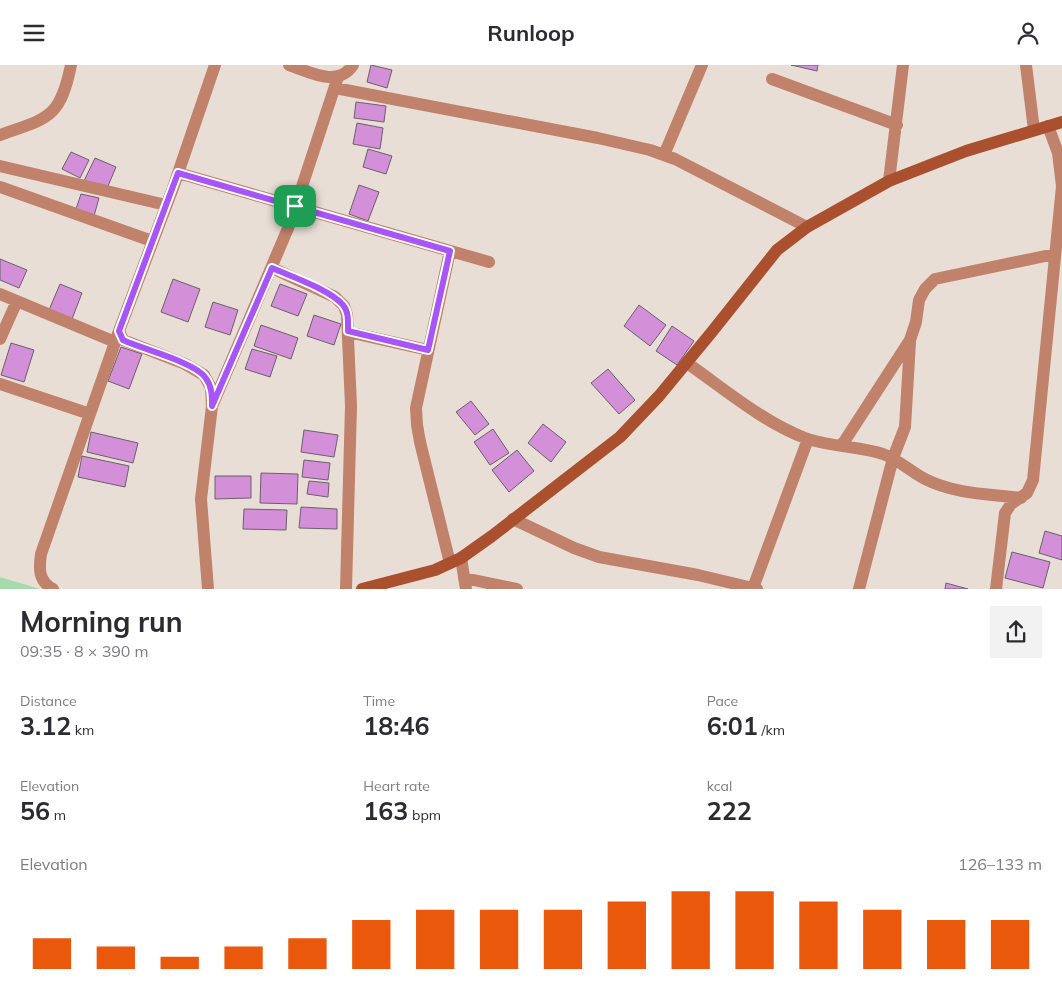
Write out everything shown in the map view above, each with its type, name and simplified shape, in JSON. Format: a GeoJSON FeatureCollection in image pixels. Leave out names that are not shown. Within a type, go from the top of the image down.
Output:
{"type":"FeatureCollection","features":[{"type":"Feature","properties":{"kind":"street"},"geometry":{"type":"LineString","coordinates":[[0,135],[42,120],[54,111],[67,87],[72,65]]}},
{"type":"Feature","properties":{"kind":"street"},"geometry":{"type":"LineString","coordinates":[[47,587],[40,576],[41,554],[215,65]]}},
{"type":"Feature","properties":{"kind":"street"},"geometry":{"type":"LineString","coordinates":[[289,65],[321,75],[337,83],[607,139],[650,150],[676,159],[807,227]]}},
{"type":"Feature","properties":{"kind":"street"},"geometry":{"type":"LineString","coordinates":[[212,406],[272,268],[337,83],[353,65]]}},
{"type":"Feature","properties":{"kind":"street"},"geometry":{"type":"LineString","coordinates":[[664,155],[702,65]]}},
{"type":"Feature","properties":{"kind":"street"},"geometry":{"type":"LineString","coordinates":[[889,181],[903,65]]}},
{"type":"Feature","properties":{"kind":"street"},"geometry":{"type":"LineString","coordinates":[[1026,65],[1034,130]]}},
{"type":"Feature","properties":{"kind":"street"},"geometry":{"type":"LineString","coordinates":[[772,79],[896,125]]}},
{"type":"Feature","properties":{"kind":"street"},"geometry":{"type":"LineString","coordinates":[[362,589],[435,570],[455,561],[620,437],[687,363],[777,250],[807,227],[889,181],[966,151],[1062,123]]}},
{"type":"Feature","properties":{"kind":"street"},"geometry":{"type":"LineString","coordinates":[[996,589],[1005,513],[1011,504],[1027,493],[1033,480],[1062,187],[1058,153],[1048,126]]}},
{"type":"Feature","properties":{"kind":"street"},"geometry":{"type":"LineString","coordinates":[[0,166],[166,205]]}},
{"type":"Feature","properties":{"kind":"street"},"geometry":{"type":"LineString","coordinates":[[178,173],[489,262]]}},
{"type":"Feature","properties":{"kind":"street"},"geometry":{"type":"LineString","coordinates":[[0,187],[152,241]]}},
{"type":"Feature","properties":{"kind":"street"},"geometry":{"type":"LineString","coordinates":[[450,251],[416,408],[417,425],[455,561],[465,583],[517,589]]}},
{"type":"Feature","properties":{"kind":"street"},"geometry":{"type":"LineString","coordinates":[[859,589],[893,458],[905,427],[910,340],[916,321],[919,300],[925,289],[935,279],[1055,254]]}},
{"type":"Feature","properties":{"kind":"street"},"geometry":{"type":"LineString","coordinates":[[272,268],[336,297],[344,306],[348,315],[351,406],[346,589]]}},
{"type":"Feature","properties":{"kind":"street"},"geometry":{"type":"LineString","coordinates":[[0,294],[117,336],[185,364],[204,375],[211,388],[212,406],[202,499],[208,589]]}},
{"type":"Feature","properties":{"kind":"street"},"geometry":{"type":"LineString","coordinates":[[0,339],[17,301]]}},
{"type":"Feature","properties":{"kind":"street"},"geometry":{"type":"LineString","coordinates":[[348,331],[428,350]]}},
{"type":"Feature","properties":{"kind":"street"},"geometry":{"type":"LineString","coordinates":[[842,445],[910,340]]}},
{"type":"Feature","properties":{"kind":"street"},"geometry":{"type":"LineString","coordinates":[[687,363],[788,431],[808,439],[863,449],[893,458],[925,479],[940,485],[1021,498]]}},
{"type":"Feature","properties":{"kind":"street"},"geometry":{"type":"LineString","coordinates":[[0,384],[90,414]]}},
{"type":"Feature","properties":{"kind":"street"},"geometry":{"type":"LineString","coordinates":[[513,519],[574,548],[599,557],[698,575],[755,589],[808,439]]}},
{"type":"Feature","properties":{"kind":"green space"},"geometry":{"type":"Polygon","coordinates":[[[0,577],[40,589],[0,589],[0,577]]]}},
{"type":"Feature","properties":{"kind":"building"},"geometry":{"type":"Polygon","coordinates":[[[371,65],[392,70],[387,88],[367,82],[371,65]]]}},
{"type":"Feature","properties":{"kind":"building"},"geometry":{"type":"Polygon","coordinates":[[[791,65],[818,65],[817,71],[791,65]]]}},
{"type":"Feature","properties":{"kind":"building"},"geometry":{"type":"Polygon","coordinates":[[[356,102],[386,106],[384,122],[354,118],[356,102]]]}},
{"type":"Feature","properties":{"kind":"building"},"geometry":{"type":"Polygon","coordinates":[[[357,123],[383,128],[380,149],[353,144],[357,123]]]}},
{"type":"Feature","properties":{"kind":"building"},"geometry":{"type":"Polygon","coordinates":[[[368,149],[392,156],[386,174],[363,167],[368,149]]]}},
{"type":"Feature","properties":{"kind":"building"},"geometry":{"type":"Polygon","coordinates":[[[71,152],[89,160],[80,178],[62,169],[71,152]]]}},
{"type":"Feature","properties":{"kind":"building"},"geometry":{"type":"Polygon","coordinates":[[[95,158],[116,167],[108,186],[84,181],[95,158]]]}},
{"type":"Feature","properties":{"kind":"building"},"geometry":{"type":"Polygon","coordinates":[[[359,185],[379,192],[368,221],[349,214],[359,185]]]}},
{"type":"Feature","properties":{"kind":"building"},"geometry":{"type":"Polygon","coordinates":[[[81,194],[99,198],[94,216],[76,209],[81,194]]]}},
{"type":"Feature","properties":{"kind":"building"},"geometry":{"type":"Polygon","coordinates":[[[0,259],[27,270],[19,288],[0,280],[0,259]]]}},
{"type":"Feature","properties":{"kind":"building"},"geometry":{"type":"Polygon","coordinates":[[[173,279],[200,289],[188,322],[161,312],[173,279]]]}},
{"type":"Feature","properties":{"kind":"building"},"geometry":{"type":"Polygon","coordinates":[[[60,284],[82,293],[72,319],[49,310],[60,284]]]}},
{"type":"Feature","properties":{"kind":"building"},"geometry":{"type":"Polygon","coordinates":[[[280,284],[307,294],[298,316],[271,306],[280,284]]]}},
{"type":"Feature","properties":{"kind":"building"},"geometry":{"type":"Polygon","coordinates":[[[213,302],[238,310],[230,335],[205,327],[213,302]]]}},
{"type":"Feature","properties":{"kind":"building"},"geometry":{"type":"Polygon","coordinates":[[[639,305],[666,325],[650,346],[624,326],[639,305]]]}},
{"type":"Feature","properties":{"kind":"building"},"geometry":{"type":"Polygon","coordinates":[[[314,315],[341,324],[334,345],[307,336],[314,315]]]}},
{"type":"Feature","properties":{"kind":"building"},"geometry":{"type":"Polygon","coordinates":[[[261,325],[298,338],[291,359],[254,346],[261,325]]]}},
{"type":"Feature","properties":{"kind":"building"},"geometry":{"type":"Polygon","coordinates":[[[672,326],[694,341],[677,365],[656,351],[672,326]]]}},
{"type":"Feature","properties":{"kind":"building"},"geometry":{"type":"Polygon","coordinates":[[[11,343],[34,350],[24,382],[1,375],[11,343]]]}},
{"type":"Feature","properties":{"kind":"building"},"geometry":{"type":"Polygon","coordinates":[[[121,347],[142,354],[129,389],[108,381],[121,347]]]}},
{"type":"Feature","properties":{"kind":"building"},"geometry":{"type":"Polygon","coordinates":[[[252,349],[277,356],[270,377],[245,369],[252,349]]]}},
{"type":"Feature","properties":{"kind":"building"},"geometry":{"type":"Polygon","coordinates":[[[608,369],[635,400],[619,414],[591,383],[608,369]]]}},
{"type":"Feature","properties":{"kind":"building"},"geometry":{"type":"Polygon","coordinates":[[[471,401],[489,424],[475,435],[456,412],[471,401]]]}},
{"type":"Feature","properties":{"kind":"building"},"geometry":{"type":"Polygon","coordinates":[[[543,424],[566,442],[551,462],[528,443],[543,424]]]}},
{"type":"Feature","properties":{"kind":"building"},"geometry":{"type":"Polygon","coordinates":[[[493,429],[509,453],[490,465],[474,442],[493,429]]]}},
{"type":"Feature","properties":{"kind":"building"},"geometry":{"type":"Polygon","coordinates":[[[304,430],[338,435],[334,457],[301,452],[304,430]]]}},
{"type":"Feature","properties":{"kind":"building"},"geometry":{"type":"Polygon","coordinates":[[[91,432],[138,443],[133,463],[87,452],[91,432]]]}},
{"type":"Feature","properties":{"kind":"building"},"geometry":{"type":"Polygon","coordinates":[[[517,450],[534,471],[509,492],[492,470],[517,450]]]}},
{"type":"Feature","properties":{"kind":"building"},"geometry":{"type":"Polygon","coordinates":[[[82,456],[129,466],[125,487],[78,477],[82,456]]]}},
{"type":"Feature","properties":{"kind":"building"},"geometry":{"type":"Polygon","coordinates":[[[304,460],[330,463],[328,480],[302,477],[304,460]]]}},
{"type":"Feature","properties":{"kind":"building"},"geometry":{"type":"Polygon","coordinates":[[[261,473],[298,474],[297,504],[260,503],[261,473]]]}},
{"type":"Feature","properties":{"kind":"building"},"geometry":{"type":"Polygon","coordinates":[[[215,476],[251,476],[251,498],[215,499],[215,476]]]}},
{"type":"Feature","properties":{"kind":"building"},"geometry":{"type":"Polygon","coordinates":[[[309,481],[329,483],[328,497],[307,494],[309,481]]]}},
{"type":"Feature","properties":{"kind":"building"},"geometry":{"type":"Polygon","coordinates":[[[301,507],[337,509],[337,529],[299,528],[301,507]]]}},
{"type":"Feature","properties":{"kind":"building"},"geometry":{"type":"Polygon","coordinates":[[[244,509],[287,510],[286,530],[243,529],[244,509]]]}},
{"type":"Feature","properties":{"kind":"building"},"geometry":{"type":"Polygon","coordinates":[[[1045,531],[1062,536],[1062,560],[1039,553],[1045,531]]]}},
{"type":"Feature","properties":{"kind":"building"},"geometry":{"type":"Polygon","coordinates":[[[1012,552],[1050,562],[1043,588],[1005,578],[1012,552]]]}},
{"type":"Feature","properties":{"kind":"building"},"geometry":{"type":"Polygon","coordinates":[[[946,583],[968,589],[945,589],[946,583]]]}},
{"type":"Feature","properties":{"kind":"route"},"geometry":{"type":"LineString","coordinates":[[178,173],[295,206],[450,251],[428,350],[348,331],[348,315],[344,306],[336,297],[272,268],[212,406],[211,388],[204,375],[185,364],[123,340],[119,331],[178,173]]}}]}
